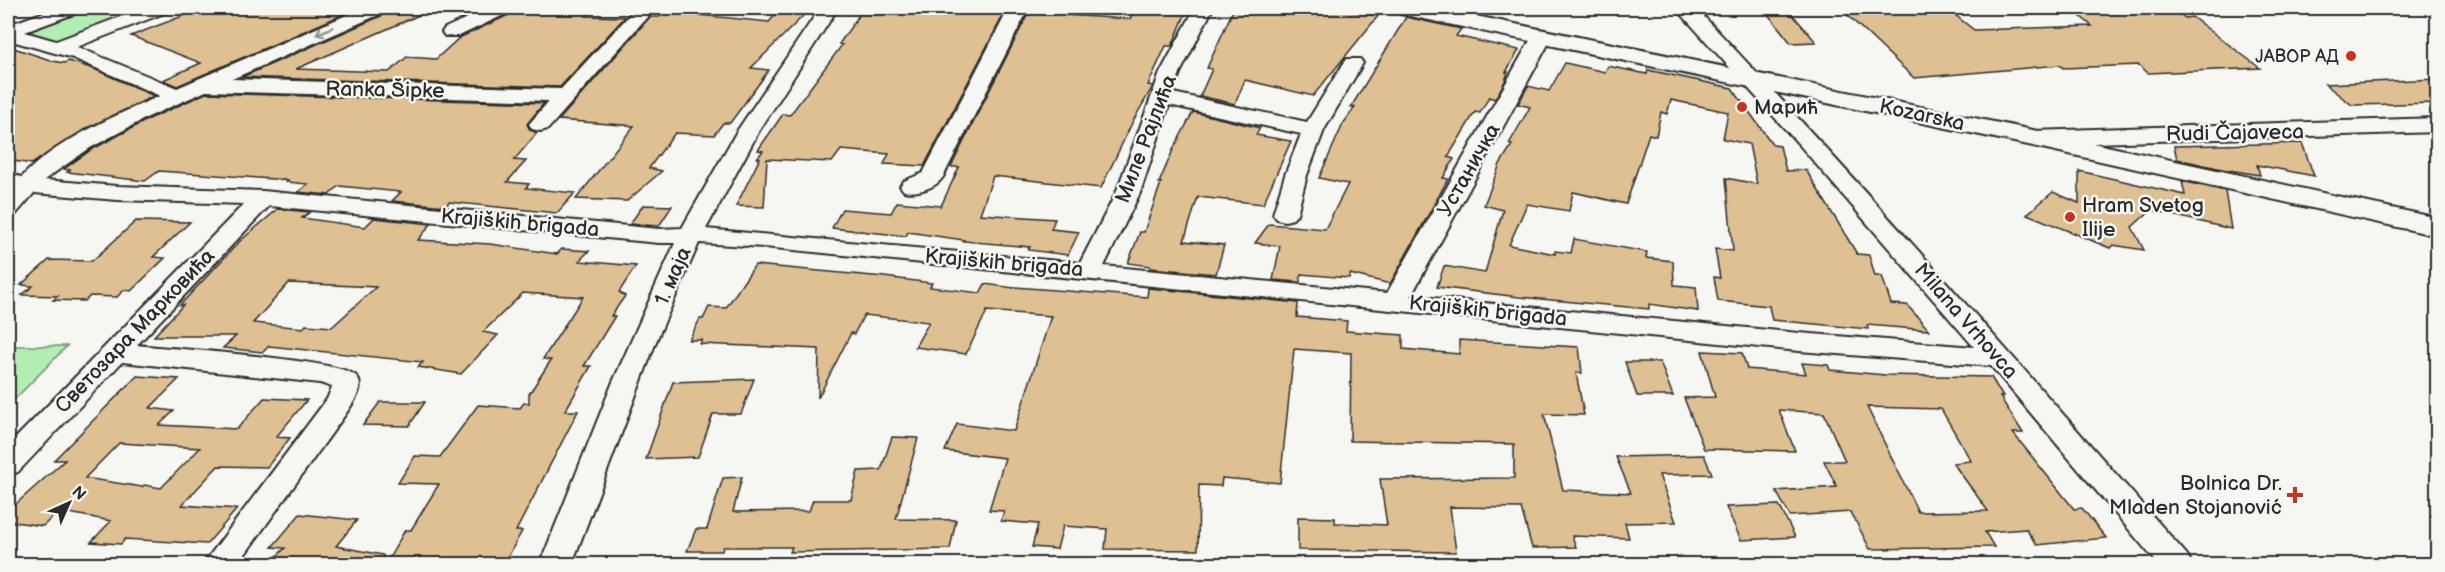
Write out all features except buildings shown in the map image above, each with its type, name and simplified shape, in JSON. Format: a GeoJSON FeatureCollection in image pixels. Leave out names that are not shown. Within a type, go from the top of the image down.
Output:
{"type":"FeatureCollection","features":[{"type":"Feature","properties":{"kind":"street"},"geometry":{"type":"LineString","coordinates":[[8,33],[72,8]]}},
{"type":"Feature","properties":{"kind":"street"},"geometry":{"type":"LineString","coordinates":[[56,48],[160,8]]}},
{"type":"Feature","properties":{"kind":"street"},"geometry":{"type":"LineString","coordinates":[[8,209],[18,184],[82,143],[178,96],[378,8]]}},
{"type":"Feature","properties":{"kind":"street"},"geometry":{"type":"LineString","coordinates":[[452,32],[503,8]]}},
{"type":"Feature","properties":{"kind":"street"},"geometry":{"type":"LineString","coordinates":[[540,124],[646,8]]}},
{"type":"Feature","properties":{"kind":"street","name":"1. маја"},"geometry":{"type":"LineString","coordinates":[[556,564],[664,293],[705,206],[756,117],[830,8]]}},
{"type":"Feature","properties":{"kind":"street"},"geometry":{"type":"LineString","coordinates":[[912,186],[932,177],[1019,8]]}},
{"type":"Feature","properties":{"kind":"street","name":"Миле Рајлића"},"geometry":{"type":"LineString","coordinates":[[1089,270],[1128,193],[1170,73],[1204,8]]}},
{"type":"Feature","properties":{"kind":"street","name":"Kozarska"},"geometry":{"type":"LineString","coordinates":[[1405,8],[2033,138],[2438,227]]}},
{"type":"Feature","properties":{"kind":"street","name":"Milana Vrhovca"},"geometry":{"type":"LineString","coordinates":[[1686,8],[2000,358],[2176,564]]}},
{"type":"Feature","properties":{"kind":"street"},"geometry":{"type":"LineString","coordinates":[[8,33],[80,54],[178,96]]}},
{"type":"Feature","properties":{"kind":"street","name":"Устаничка"},"geometry":{"type":"LineString","coordinates":[[1395,302],[1542,37]]}},
{"type":"Feature","properties":{"kind":"street"},"geometry":{"type":"LineString","coordinates":[[1285,214],[1296,175],[1313,130],[1353,63]]}},
{"type":"Feature","properties":{"kind":"street","name":"Ranka Šipke"},"geometry":{"type":"LineString","coordinates":[[203,85],[566,95]]}},
{"type":"Feature","properties":{"kind":"street"},"geometry":{"type":"LineString","coordinates":[[1162,97],[1313,130]]}},
{"type":"Feature","properties":{"kind":"street","name":"Rudi Čajaveca"},"geometry":{"type":"LineString","coordinates":[[2033,138],[2325,130],[2438,124]]}},
{"type":"Feature","properties":{"kind":"street","name":"Krajiških brigada"},"geometry":{"type":"LineString","coordinates":[[18,184],[117,193],[263,198],[659,236],[691,235],[1089,270],[1799,342],[2000,358]]}},
{"type":"Feature","properties":{"kind":"street","name":"Светозара Марковића"},"geometry":{"type":"LineString","coordinates":[[8,464],[263,198]]}},
{"type":"Feature","properties":{"kind":"street"},"geometry":{"type":"LineString","coordinates":[[115,352],[324,374],[345,382],[343,397],[221,564]]}},
{"type":"Feature","properties":{"kind":"green space"},"geometry":{"type":"Polygon","coordinates":[[[79,8],[153,8],[70,40],[49,43],[27,36],[33,26],[79,8]]]}},
{"type":"Feature","properties":{"kind":"green space"},"geometry":{"type":"Polygon","coordinates":[[[8,346],[67,346],[12,402],[8,402],[8,346]]]}},
{"type":"Feature","properties":{"kind":"place","name":"ЈАВОР АД"},"geometry":{"type":"Point","coordinates":[2351,56]}},
{"type":"Feature","properties":{"kind":"place","name":"Марић"},"geometry":{"type":"Point","coordinates":[1742,107]}},
{"type":"Feature","properties":{"kind":"place","name":"Hram Svetog Ilije"},"geometry":{"type":"Point","coordinates":[2070,217]}},
{"type":"Feature","properties":{"kind":"place","name":"Bolnica Dr. Mladen Stojanović"},"geometry":{"type":"Point","coordinates":[2295,495]}}]}
